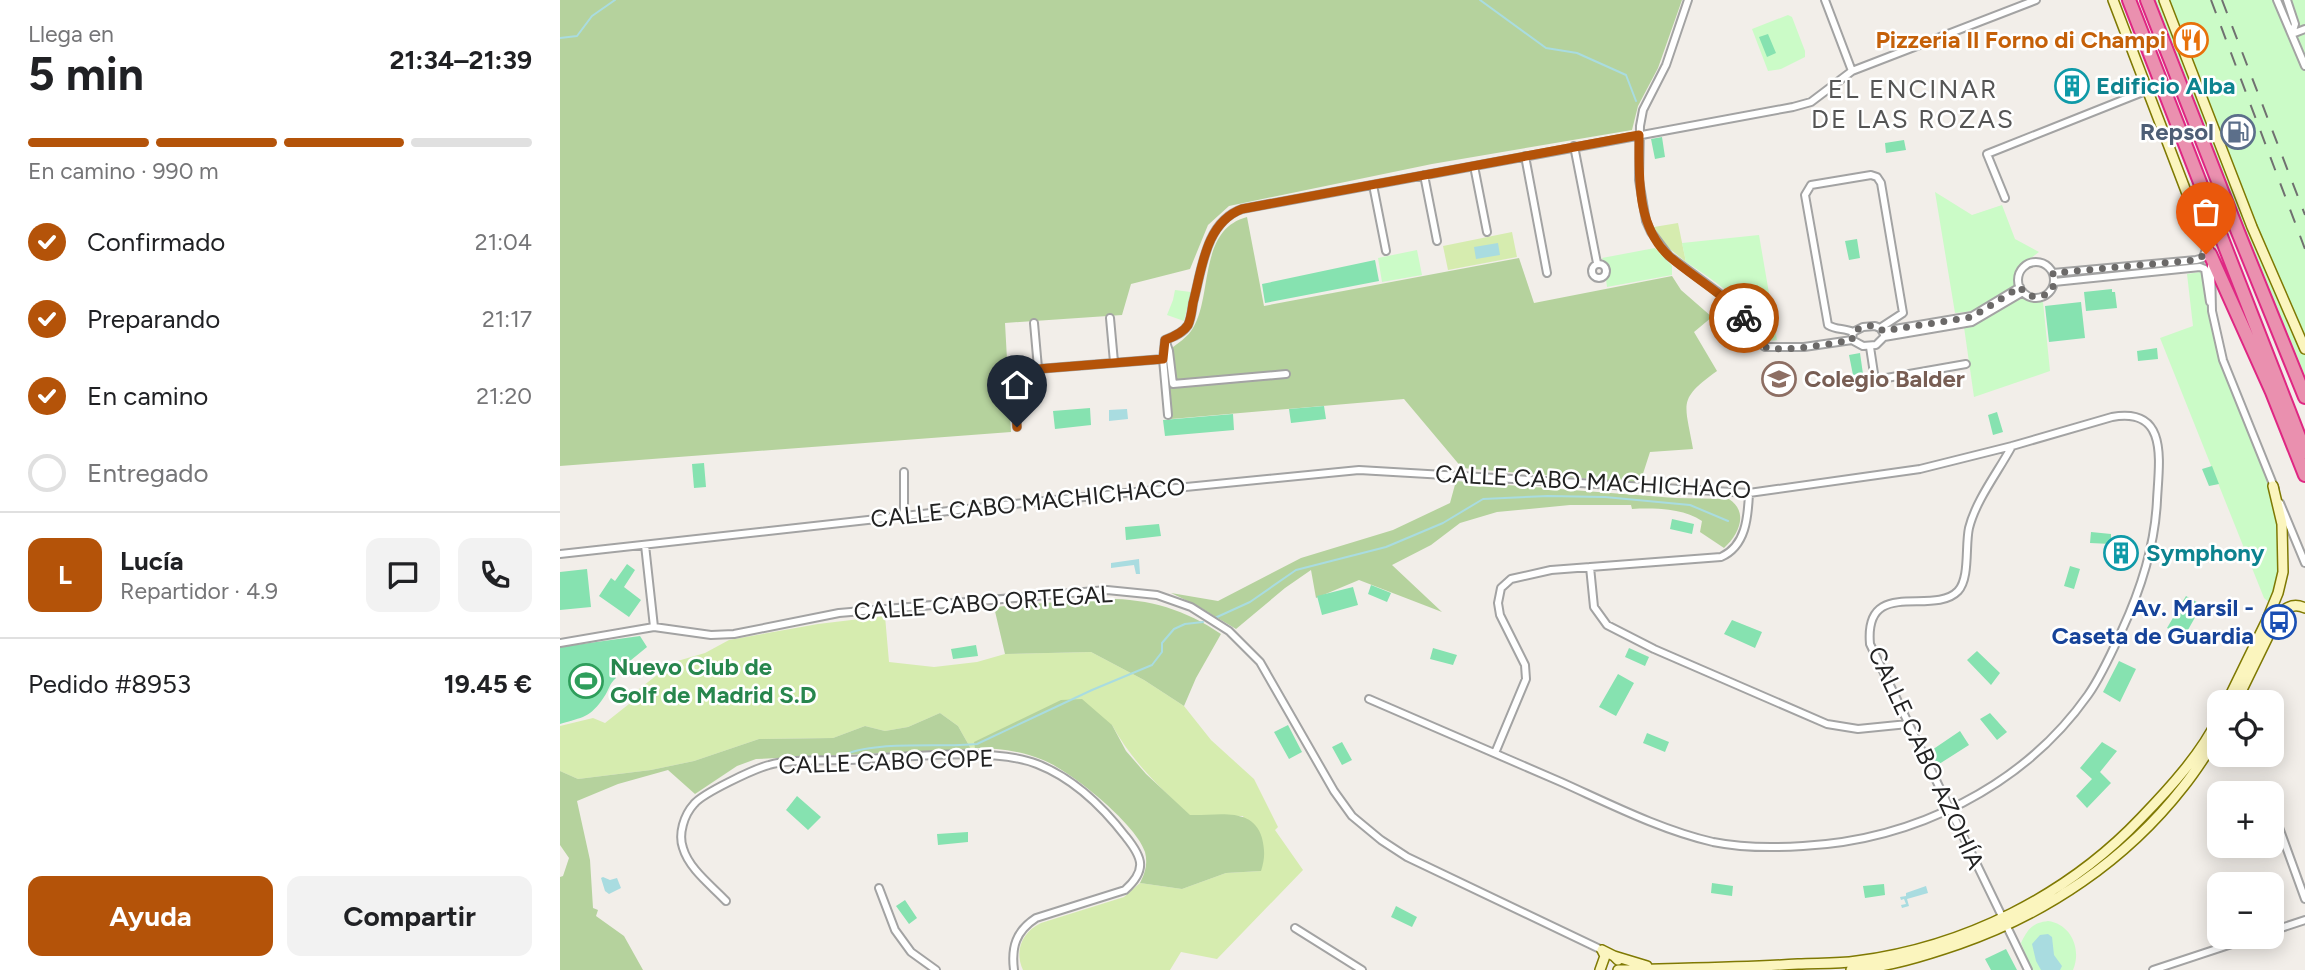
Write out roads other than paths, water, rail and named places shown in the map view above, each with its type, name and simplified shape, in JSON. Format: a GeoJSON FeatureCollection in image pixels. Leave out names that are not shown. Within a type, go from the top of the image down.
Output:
{"type":"FeatureCollection","features":[{"type":"Feature","properties":{"kind":"highway"},"geometry":{"type":"LineString","coordinates":[[2129,0],[2305,452]]}},
{"type":"Feature","properties":{"kind":"highway"},"geometry":{"type":"LineString","coordinates":[[2147,0],[2305,397]]}},
{"type":"Feature","properties":{"kind":"highway"},"geometry":{"type":"LineString","coordinates":[[2208,249],[2305,475]]}},
{"type":"Feature","properties":{"kind":"street"},"geometry":{"type":"LineString","coordinates":[[1688,0],[1666,65],[1643,110],[1639,135],[1639,180],[1646,221],[1669,256],[1727,299],[1744,318],[1755,340],[1765,347],[1804,347],[1852,336],[1863,327],[1883,332],[1972,317],[2022,290]]}},
{"type":"Feature","properties":{"kind":"street"},"geometry":{"type":"LineString","coordinates":[[1825,0],[1852,71]]}},
{"type":"Feature","properties":{"kind":"street"},"geometry":{"type":"LineString","coordinates":[[1165,340],[1177,335],[1188,325],[1206,252],[1215,230],[1231,213],[1811,102],[1852,71],[2036,0]]}},
{"type":"Feature","properties":{"kind":"street"},"geometry":{"type":"LineString","coordinates":[[2113,0],[2208,249],[2212,311]]}},
{"type":"Feature","properties":{"kind":"street"},"geometry":{"type":"LineString","coordinates":[[2164,0],[2252,227],[2305,349]]}},
{"type":"Feature","properties":{"kind":"street"},"geometry":{"type":"LineString","coordinates":[[2277,0],[2305,66]]}},
{"type":"Feature","properties":{"kind":"street"},"geometry":{"type":"LineString","coordinates":[[2287,0],[2295,24],[2292,34]]}},
{"type":"Feature","properties":{"kind":"street"},"geometry":{"type":"LineString","coordinates":[[2292,34],[2305,29]]}},
{"type":"Feature","properties":{"kind":"street"},"geometry":{"type":"LineString","coordinates":[[2005,198],[1987,154],[2148,90]]}},
{"type":"Feature","properties":{"kind":"street"},"geometry":{"type":"LineString","coordinates":[[1574,146],[1597,263]]}},
{"type":"Feature","properties":{"kind":"street"},"geometry":{"type":"LineString","coordinates":[[1525,156],[1547,273]]}},
{"type":"Feature","properties":{"kind":"street"},"geometry":{"type":"LineString","coordinates":[[1474,166],[1487,232]]}},
{"type":"Feature","properties":{"kind":"street"},"geometry":{"type":"LineString","coordinates":[[1424,175],[1437,241]]}},
{"type":"Feature","properties":{"kind":"street"},"geometry":{"type":"LineString","coordinates":[[1871,175],[1877,177],[1881,183],[1903,313],[1870,346],[1863,346],[1852,336],[1846,329],[1835,329],[1828,325],[1805,195],[1811,185],[1871,175]]}},
{"type":"Feature","properties":{"kind":"street"},"geometry":{"type":"LineString","coordinates":[[1373,185],[1386,251]]}},
{"type":"Feature","properties":{"kind":"street"},"geometry":{"type":"LineString","coordinates":[[2053,273],[2196,260],[2206,254],[2208,249]]}},
{"type":"Feature","properties":{"kind":"street"},"geometry":{"type":"LineString","coordinates":[[2035,261],[2046,264],[2053,273],[2054,282],[2053,288],[2045,296],[2034,297],[2022,290],[2018,276],[2024,266],[2035,261]]}},
{"type":"Feature","properties":{"kind":"street"},"geometry":{"type":"LineString","coordinates":[[2054,282],[2200,267],[2205,269],[2223,360],[2305,563]]}},
{"type":"Feature","properties":{"kind":"street"},"geometry":{"type":"LineString","coordinates":[[1110,318],[1114,362]]}},
{"type":"Feature","properties":{"kind":"street"},"geometry":{"type":"LineString","coordinates":[[1034,323],[1038,368]]}},
{"type":"Feature","properties":{"kind":"street"},"geometry":{"type":"LineString","coordinates":[[1165,340],[1163,359],[1168,415]]}},
{"type":"Feature","properties":{"kind":"street"},"geometry":{"type":"LineString","coordinates":[[1165,340],[1173,384],[1286,374]]}},
{"type":"Feature","properties":{"kind":"street"},"geometry":{"type":"LineString","coordinates":[[1870,346],[1875,380],[1966,364]]}},
{"type":"Feature","properties":{"kind":"street"},"geometry":{"type":"LineString","coordinates":[[1017,427],[1013,371],[1163,359]]}},
{"type":"Feature","properties":{"kind":"street","name":"CALLE CABO MACHICHACO"},"geometry":{"type":"LineString","coordinates":[[560,554],[1359,470],[1749,493],[1920,469],[2128,414],[2142,418],[2152,426],[2159,453],[2155,534],[2131,611],[2102,674],[2062,728],[2016,769],[1950,811],[1905,828],[1837,844],[1759,848],[1713,842],[1615,806],[1369,699]]}},
{"type":"Feature","properties":{"kind":"street","name":"CALLE CABO AZOHÍA"},"geometry":{"type":"LineString","coordinates":[[2012,446],[1970,525],[1965,552],[1964,583],[1956,593],[1944,598],[1889,604],[1873,618],[1869,630],[1870,644],[2028,970]]}},
{"type":"Feature","properties":{"kind":"street"},"geometry":{"type":"LineString","coordinates":[[904,472],[904,516]]}},
{"type":"Feature","properties":{"kind":"street"},"geometry":{"type":"LineString","coordinates":[[2240,690],[2278,593],[2283,572],[2282,524],[2273,486]]}},
{"type":"Feature","properties":{"kind":"street"},"geometry":{"type":"LineString","coordinates":[[1495,753],[1527,679],[1525,666],[1500,615],[1497,603],[1501,588],[1511,579],[1550,570],[1709,560],[1731,553],[1742,537],[1748,515],[1749,493]]}},
{"type":"Feature","properties":{"kind":"street"},"geometry":{"type":"LineString","coordinates":[[645,545],[654,627]]}},
{"type":"Feature","properties":{"kind":"street"},"geometry":{"type":"LineString","coordinates":[[1590,567],[1594,607],[1607,625],[1654,649],[1827,724],[1858,729],[1908,724]]}},
{"type":"Feature","properties":{"kind":"street","name":"CALLE CABO ORTEGAL"},"geometry":{"type":"LineString","coordinates":[[560,643],[654,627],[711,635],[734,634],[839,613],[1107,590],[1157,595],[1191,607],[1229,631],[1260,662],[1335,791],[1352,816],[1381,840],[1407,857],[1607,954]]}},
{"type":"Feature","properties":{"kind":"street"},"geometry":{"type":"LineString","coordinates":[[2266,622],[2277,607],[2285,602],[2294,601],[2305,606]]}},
{"type":"Feature","properties":{"kind":"street"},"geometry":{"type":"LineString","coordinates":[[2234,690],[2279,614],[2288,607],[2305,606]]}},
{"type":"Feature","properties":{"kind":"street"},"geometry":{"type":"LineString","coordinates":[[1607,954],[1620,962],[1618,970],[1840,966],[1916,949],[2003,923],[2079,872],[2125,835],[2169,788],[2207,734]]}},
{"type":"Feature","properties":{"kind":"street"},"geometry":{"type":"LineString","coordinates":[[1851,970],[1915,958],[2054,902],[2132,842],[2183,788],[2207,752]]}},
{"type":"Feature","properties":{"kind":"street","name":"CALLE CABO COPE"},"geometry":{"type":"LineString","coordinates":[[726,901],[690,862],[681,840],[684,821],[695,802],[740,778],[770,765],[821,761],[988,754],[1037,764],[1085,792],[1118,826],[1140,855],[1140,868],[1135,880],[1125,890],[1035,918],[1028,923],[1014,941],[1014,970]]}},
{"type":"Feature","properties":{"kind":"street"},"geometry":{"type":"LineString","coordinates":[[2284,844],[2305,898]]}},
{"type":"Feature","properties":{"kind":"street"},"geometry":{"type":"LineString","coordinates":[[879,888],[895,930],[911,952],[936,970]]}},
{"type":"Feature","properties":{"kind":"street"},"geometry":{"type":"LineString","coordinates":[[2284,927],[2305,920]]}},
{"type":"Feature","properties":{"kind":"street"},"geometry":{"type":"LineString","coordinates":[[1295,928],[1362,970]]}},
{"type":"Feature","properties":{"kind":"street"},"geometry":{"type":"LineString","coordinates":[[2153,970],[2217,949]]}},
{"type":"Feature","properties":{"kind":"street"},"geometry":{"type":"LineString","coordinates":[[1607,954],[1656,969]]}},
{"type":"Feature","properties":{"kind":"street"},"geometry":{"type":"LineString","coordinates":[[1600,970],[1607,954]]}},
{"type":"Feature","properties":{"kind":"water"},"geometry":{"type":"Polygon","coordinates":[[[1498,243],[1500,255],[1476,259],[1474,247],[1498,243]]]}},
{"type":"Feature","properties":{"kind":"water"},"geometry":{"type":"Polygon","coordinates":[[[1127,409],[1128,419],[1109,421],[1109,410],[1127,409]]]}},
{"type":"Feature","properties":{"kind":"water"},"geometry":{"type":"Polygon","coordinates":[[[1139,559],[1140,574],[1136,574],[1134,565],[1111,568],[1111,563],[1139,559]]]}},
{"type":"Feature","properties":{"kind":"water"},"geometry":{"type":"Polygon","coordinates":[[[601,878],[610,880],[617,878],[621,888],[609,894],[605,891],[601,878]]]}},
{"type":"Feature","properties":{"kind":"water"},"geometry":{"type":"Polygon","coordinates":[[[1926,886],[1928,893],[1907,899],[1909,906],[1902,908],[1901,905],[1906,904],[1900,897],[1926,886]]]}},
{"type":"Feature","properties":{"kind":"water"},"geometry":{"type":"Polygon","coordinates":[[[2048,934],[2052,937],[2054,955],[2062,966],[2060,970],[2041,970],[2036,961],[2032,944],[2040,935],[2048,934]]]}},
{"type":"Feature","properties":{"kind":"waterway"},"geometry":{"type":"LineString","coordinates":[[560,38],[577,36],[592,16],[615,0]]}},
{"type":"Feature","properties":{"kind":"waterway"},"geometry":{"type":"LineString","coordinates":[[1480,0],[1546,48],[1577,53],[1626,75],[1636,101]]}},
{"type":"Feature","properties":{"kind":"waterway"},"geometry":{"type":"LineString","coordinates":[[1217,617],[1250,602],[1296,570],[1386,547],[1443,523],[1483,499],[1605,497],[1690,505],[1728,521]]}},
{"type":"Feature","properties":{"kind":"waterway"},"geometry":{"type":"LineString","coordinates":[[842,756],[855,751],[888,746],[977,744],[1152,665],[1162,652],[1162,643],[1174,629],[1185,624],[1203,622]]}},
{"type":"Feature","properties":{"kind":"railway"},"geometry":{"type":"LineString","coordinates":[[2211,0],[2305,249]]}},
{"type":"Feature","properties":{"kind":"railway"},"geometry":{"type":"LineString","coordinates":[[2222,0],[2305,215]]}},
{"type":"Feature","properties":{"kind":"place","name":"Pizzeria Il Forno di Champi"},"geometry":{"type":"Point","coordinates":[2191,40]}},
{"type":"Feature","properties":{"kind":"place","name":"Edificio Alba"},"geometry":{"type":"Point","coordinates":[2072,86]}},
{"type":"Feature","properties":{"kind":"place","name":"Repsol"},"geometry":{"type":"Point","coordinates":[2238,132]}},
{"type":"Feature","properties":{"kind":"place","name":"Colegio Balder"},"geometry":{"type":"Point","coordinates":[1779,379]}},
{"type":"Feature","properties":{"kind":"place","name":"Symphony"},"geometry":{"type":"Point","coordinates":[2121,553]}},
{"type":"Feature","properties":{"kind":"place","name":"Av. Marsil - Caseta de Guardia"},"geometry":{"type":"Point","coordinates":[2279,622]}},
{"type":"Feature","properties":{"kind":"place","name":"Nuevo Club de Golf de Madrid S.D"},"geometry":{"type":"Point","coordinates":[586,681]}},
{"type":"Feature","properties":{"kind":"district","name":"EL ENCINAR DE LAS ROZAS"},"geometry":{"type":"Point","coordinates":[1913,104]}}]}
